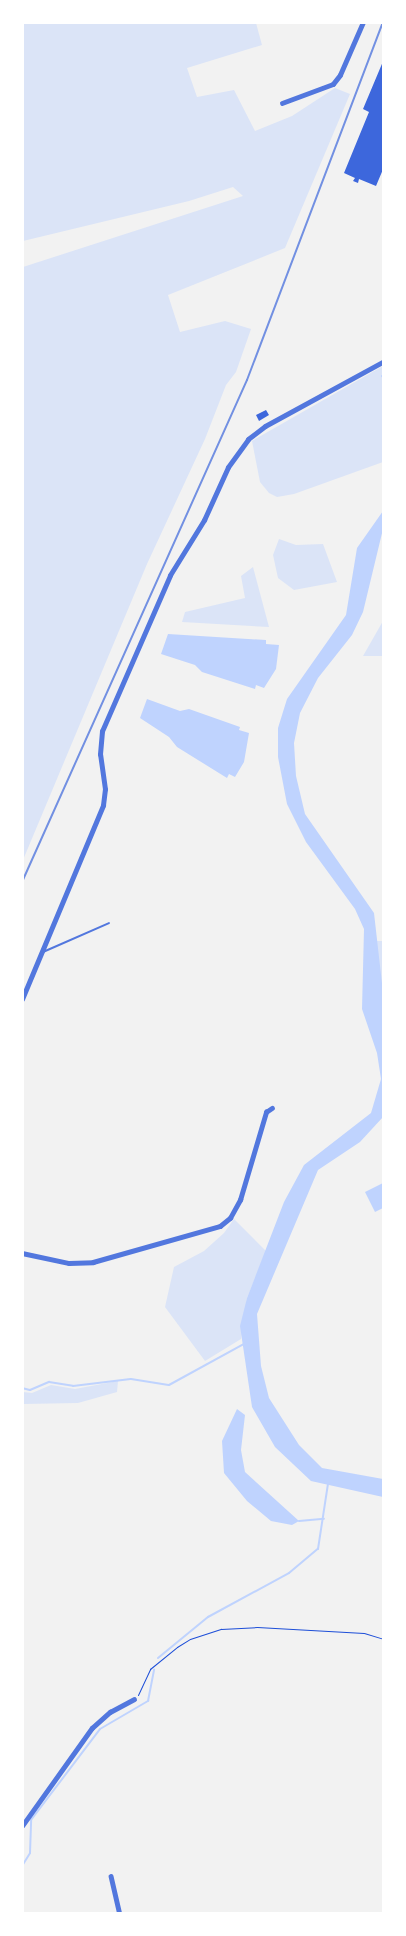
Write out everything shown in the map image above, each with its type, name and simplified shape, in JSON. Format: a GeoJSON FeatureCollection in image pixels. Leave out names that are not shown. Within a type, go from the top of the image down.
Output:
{"type":"FeatureCollection","features":[{"type":"Feature","properties":{"kind":"street"},"geometry":{"type":"LineString","coordinates":[[282,103],[333,84],[340,74],[363,22]]}},
{"type":"Feature","properties":{"kind":"street"},"geometry":{"type":"LineString","coordinates":[[22,999],[104,805],[105,788],[100,754],[102,731],[170,575],[204,520],[228,467],[248,439],[265,426],[384,361]]}},
{"type":"Feature","properties":{"kind":"street"},"geometry":{"type":"LineString","coordinates":[[22,1253],[69,1263],[93,1262],[220,1226],[234,1214],[240,1200],[266,1112],[272,1108]]}},
{"type":"Feature","properties":{"kind":"street"},"geometry":{"type":"LineString","coordinates":[[22,1826],[92,1728],[110,1712],[134,1699]]}},
{"type":"Feature","properties":{"kind":"street"},"geometry":{"type":"LineString","coordinates":[[110,1876],[120,1914]]}},
{"type":"Feature","properties":{"kind":"lane"},"geometry":{"type":"LineString","coordinates":[[42,953],[109,923]]}},
{"type":"Feature","properties":{"kind":"path"},"geometry":{"type":"LineString","coordinates":[[134,1699],[150,1668],[190,1639],[222,1629],[257,1627],[364,1633],[384,1639]]}},
{"type":"Feature","properties":{"kind":"shaded area"},"geometry":{"type":"Polygon","coordinates":[[[23,22],[256,23],[262,45],[187,68],[197,97],[234,90],[255,131],[292,116],[335,88],[350,94],[285,248],[168,295],[180,332],[225,321],[251,329],[236,372],[226,385],[205,439],[147,564],[23,860],[23,267],[243,196],[233,187],[189,201],[23,241],[23,22]]]}},
{"type":"Feature","properties":{"kind":"shaded area"},"geometry":{"type":"Polygon","coordinates":[[[383,366],[383,462],[294,494],[277,497],[269,493],[260,482],[252,441],[383,366]]]}},
{"type":"Feature","properties":{"kind":"shaded area"},"geometry":{"type":"Polygon","coordinates":[[[279,539],[296,545],[323,544],[337,582],[294,590],[278,578],[273,555],[279,539]]]}},
{"type":"Feature","properties":{"kind":"shaded area"},"geometry":{"type":"Polygon","coordinates":[[[253,567],[269,627],[182,622],[185,612],[245,598],[241,576],[253,567]]]}},
{"type":"Feature","properties":{"kind":"shaded area"},"geometry":{"type":"Polygon","coordinates":[[[383,621],[383,656],[363,656],[383,621]]]}},
{"type":"Feature","properties":{"kind":"shaded area"},"geometry":{"type":"Polygon","coordinates":[[[376,941],[383,941],[383,1001],[381,996],[376,941]]]}},
{"type":"Feature","properties":{"kind":"shaded area"},"geometry":{"type":"Polygon","coordinates":[[[234,1219],[266,1251],[247,1298],[241,1339],[205,1361],[165,1307],[174,1267],[204,1251],[224,1233],[234,1219]]]}},
{"type":"Feature","properties":{"kind":"shaded area"},"geometry":{"type":"Polygon","coordinates":[[[118,1381],[117,1392],[78,1403],[23,1404],[23,1392],[32,1393],[51,1385],[75,1389],[118,1381]]]}},
{"type":"Feature","properties":{"kind":"water"},"geometry":{"type":"Polygon","coordinates":[[[383,511],[383,529],[363,612],[352,635],[318,678],[300,713],[294,743],[296,776],[305,814],[374,913],[384,1001],[383,1117],[360,1142],[318,1170],[257,1314],[261,1366],[269,1398],[299,1445],[322,1468],[383,1479],[383,1497],[311,1481],[275,1447],[252,1407],[240,1326],[247,1298],[284,1202],[304,1165],[371,1113],[381,1079],[377,1053],[362,1009],[364,929],[355,909],[306,842],[287,804],[278,757],[278,728],[287,699],[346,615],[357,548],[383,511]]]}},
{"type":"Feature","properties":{"kind":"water"},"geometry":{"type":"Polygon","coordinates":[[[168,634],[266,640],[266,644],[279,645],[276,669],[264,688],[256,685],[255,689],[202,672],[195,665],[161,654],[168,634]]]}},
{"type":"Feature","properties":{"kind":"water"},"geometry":{"type":"Polygon","coordinates":[[[147,699],[180,711],[189,709],[240,727],[239,730],[249,733],[244,762],[235,777],[229,774],[227,778],[177,747],[169,737],[140,718],[147,699]]]}},
{"type":"Feature","properties":{"kind":"water"},"geometry":{"type":"Polygon","coordinates":[[[383,1183],[383,1208],[375,1212],[365,1192],[383,1183]]]}},
{"type":"Feature","properties":{"kind":"water"},"geometry":{"type":"Polygon","coordinates":[[[237,1409],[245,1415],[241,1450],[245,1472],[299,1521],[292,1525],[271,1521],[247,1501],[224,1473],[222,1441],[237,1409]]]}},
{"type":"Feature","properties":{"kind":"building"},"geometry":{"type":"Polygon","coordinates":[[[384,59],[384,167],[376,186],[359,179],[358,183],[353,181],[355,178],[344,173],[369,112],[363,109],[384,59]]]}},
{"type":"Feature","properties":{"kind":"building"},"geometry":{"type":"Polygon","coordinates":[[[266,410],[269,415],[259,421],[256,415],[266,410]]]}},
{"type":"Feature","properties":{"kind":"waterway"},"geometry":{"type":"LineString","coordinates":[[22,1388],[30,1390],[49,1382],[73,1386],[131,1379],[169,1385],[244,1344]]}},
{"type":"Feature","properties":{"kind":"waterway"},"geometry":{"type":"LineString","coordinates":[[158,1658],[208,1617],[289,1573],[318,1549],[328,1484]]}},
{"type":"Feature","properties":{"kind":"waterway"},"geometry":{"type":"LineString","coordinates":[[299,1521],[324,1519]]}},
{"type":"Feature","properties":{"kind":"waterway"},"geometry":{"type":"LineString","coordinates":[[22,1866],[30,1853],[31,1820],[100,1729],[148,1701],[154,1670]]}},
{"type":"Feature","properties":{"kind":"railway"},"geometry":{"type":"LineString","coordinates":[[22,882],[247,380],[383,22]]}}]}
